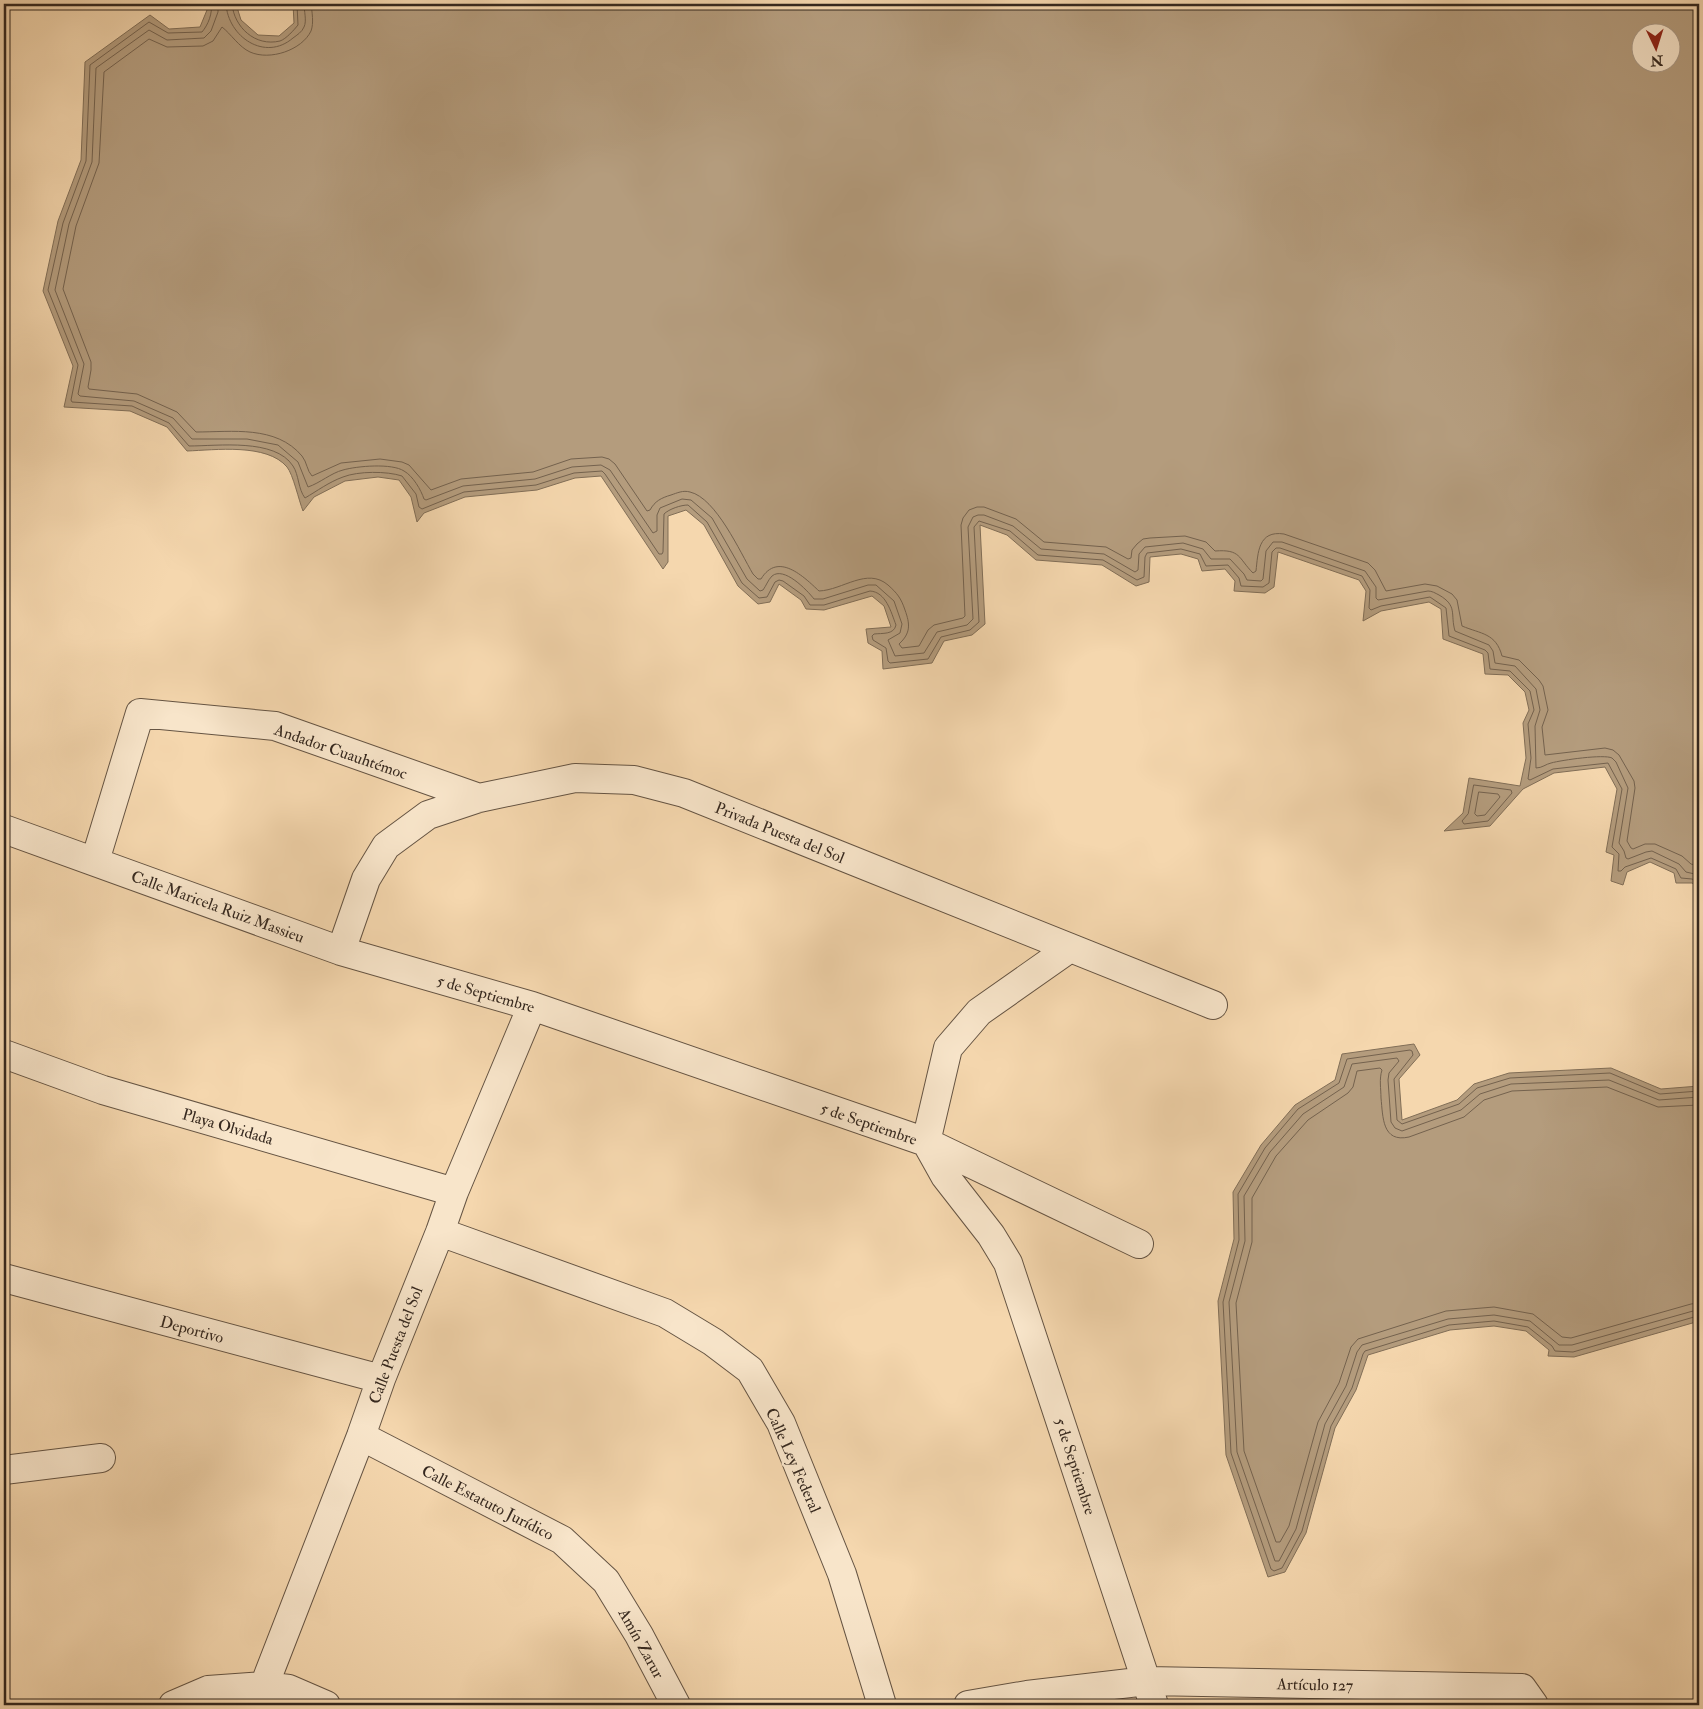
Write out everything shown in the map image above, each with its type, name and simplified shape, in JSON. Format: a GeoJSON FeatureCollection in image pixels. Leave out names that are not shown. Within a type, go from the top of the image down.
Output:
{"type":"FeatureCollection","features":[{"type":"Feature","properties":{"kind":"street","name":"Andador Cuauhtémoc"},"geometry":{"type":"LineString","coordinates":[[95,861],[140,713],[275,726],[479,798]]}},
{"type":"Feature","properties":{"kind":"street","name":"Privada Puesta del Sol"},"geometry":{"type":"LineString","coordinates":[[479,798],[575,778],[634,780],[684,793],[1213,1006]]}},
{"type":"Feature","properties":{"kind":"street"},"geometry":{"type":"LineString","coordinates":[[341,951],[366,880],[386,846],[428,815],[479,798]]}},
{"type":"Feature","properties":{"kind":"street","name":"Calle Maricela Ruiz Massieu"},"geometry":{"type":"LineString","coordinates":[[4,829],[341,951]]}},
{"type":"Feature","properties":{"kind":"street"},"geometry":{"type":"LineString","coordinates":[[1070,948],[978,1012],[948,1048],[926,1142],[1140,1244]]}},
{"type":"Feature","properties":{"kind":"street","name":"5 de Septiembre"},"geometry":{"type":"LineString","coordinates":[[341,951],[532,1006],[926,1142],[945,1176],[991,1234],[1008,1263],[1151,1693]]}},
{"type":"Feature","properties":{"kind":"street","name":"Calle Puesta del Sol"},"geometry":{"type":"LineString","coordinates":[[264,1686],[454,1192],[532,1006]]}},
{"type":"Feature","properties":{"kind":"street","name":"Playa Olvidada"},"geometry":{"type":"LineString","coordinates":[[4,1054],[103,1090],[454,1192]]}},
{"type":"Feature","properties":{"kind":"street","name":"Calle Ley Federal"},"geometry":{"type":"LineString","coordinates":[[440,1232],[664,1312],[713,1342],[750,1370],[781,1424],[842,1574],[882,1705]]}},
{"type":"Feature","properties":{"kind":"street","name":"Deportivo"},"geometry":{"type":"LineString","coordinates":[[4,1278],[381,1379]]}},
{"type":"Feature","properties":{"kind":"street","name":"Calle Estatuto Jurídico"},"geometry":{"type":"LineString","coordinates":[[361,1436],[562,1540],[606,1581]]}},
{"type":"Feature","properties":{"kind":"street"},"geometry":{"type":"LineString","coordinates":[[4,1470],[101,1458]]}},
{"type":"Feature","properties":{"kind":"street","name":"Amín Zarur"},"geometry":{"type":"LineString","coordinates":[[606,1581],[639,1635],[676,1705]]}},
{"type":"Feature","properties":{"kind":"street"},"geometry":{"type":"LineString","coordinates":[[173,1705],[208,1690],[264,1686],[289,1690],[326,1705]]}},
{"type":"Feature","properties":{"kind":"street","name":"Artículo 127"},"geometry":{"type":"LineString","coordinates":[[1151,1693],[1522,1688],[1534,1705]]}},
{"type":"Feature","properties":{"kind":"street"},"geometry":{"type":"LineString","coordinates":[[968,1705],[1027,1695],[1151,1693]]}},
{"type":"Feature","properties":{"kind":"water"},"geometry":{"type":"Polygon","coordinates":[[[206,4],[236,4],[241,20],[258,35],[279,36],[294,23],[293,4],[1699,4],[1699,887],[1692,883],[1676,883],[1674,873],[1650,862],[1627,872],[1623,885],[1611,881],[1614,855],[1606,852],[1617,789],[1605,767],[1554,773],[1523,789],[1490,826],[1444,831],[1463,813],[1469,778],[1520,786],[1526,758],[1523,723],[1529,710],[1525,692],[1508,675],[1485,674],[1483,654],[1443,639],[1441,609],[1429,602],[1381,611],[1363,621],[1366,591],[1359,580],[1278,552],[1274,587],[1265,593],[1234,591],[1235,581],[1225,569],[1202,571],[1198,559],[1181,554],[1150,557],[1149,582],[1136,586],[1102,565],[1036,560],[1007,535],[980,525],[985,624],[972,635],[944,641],[932,663],[883,669],[882,651],[868,643],[866,629],[891,627],[884,606],[872,596],[824,610],[806,609],[801,600],[779,584],[770,602],[758,604],[738,586],[704,525],[686,510],[668,516],[668,562],[663,569],[601,476],[575,478],[537,490],[465,497],[424,513],[417,522],[411,497],[399,480],[378,477],[345,481],[314,497],[303,511],[289,470],[278,459],[267,454],[226,449],[187,451],[167,427],[130,411],[64,407],[73,366],[43,291],[58,221],[81,160],[85,62],[150,15],[169,29],[200,27],[207,10],[206,4]]]}},
{"type":"Feature","properties":{"kind":"water"},"geometry":{"type":"Polygon","coordinates":[[[1414,1044],[1420,1055],[1399,1079],[1402,1120],[1457,1100],[1474,1084],[1509,1073],[1611,1068],[1661,1089],[1699,1086],[1699,1325],[1696,1322],[1574,1357],[1548,1356],[1549,1350],[1526,1331],[1494,1326],[1450,1330],[1368,1355],[1356,1390],[1335,1428],[1306,1533],[1285,1572],[1268,1577],[1226,1455],[1218,1301],[1234,1239],[1233,1192],[1261,1145],[1295,1105],[1335,1080],[1342,1054],[1414,1044]]]}}]}
